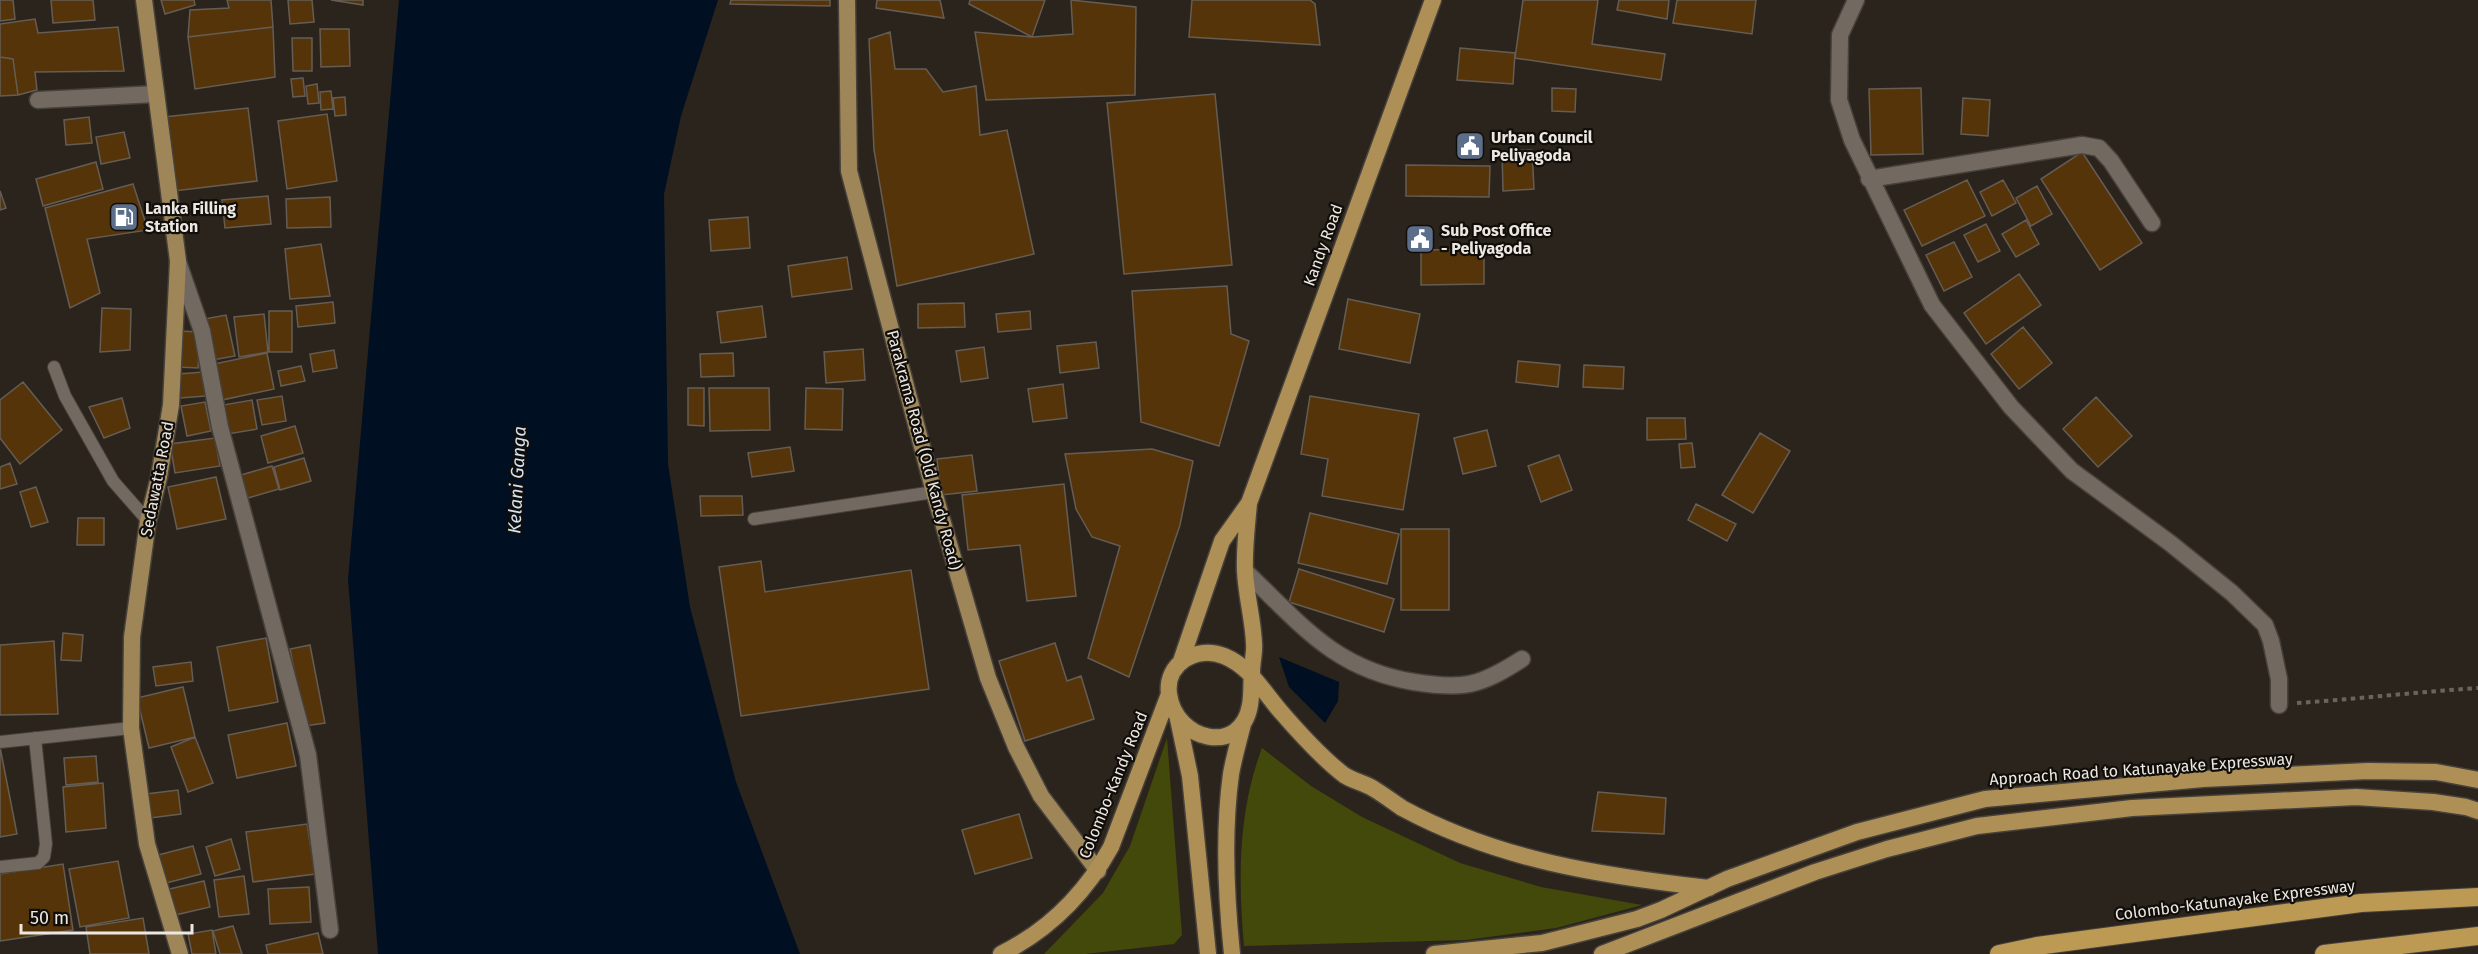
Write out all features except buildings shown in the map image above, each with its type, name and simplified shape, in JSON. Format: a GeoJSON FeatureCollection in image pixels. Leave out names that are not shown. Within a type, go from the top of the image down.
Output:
{"type":"FeatureCollection","features":[{"type":"Feature","properties":{"kind":"highway","name":"Kandy Road"},"geometry":{"type":"LineString","coordinates":[[1181,661],[1222,541],[1249,503],[1433,0]]}},
{"type":"Feature","properties":{"kind":"highway","name":"Kandy Road"},"geometry":{"type":"LineString","coordinates":[[1249,503],[1245,572],[1254,645],[1251,675]]}},
{"type":"Feature","properties":{"kind":"highway"},"geometry":{"type":"LineString","coordinates":[[1208,954],[1190,776],[1176,712],[1169,694],[1171,677],[1181,661],[1195,654],[1218,654],[1230,659],[1251,675],[1311,745],[1346,777],[1372,787],[1401,807],[1429,821],[1489,847],[1549,864],[1710,889]]}},
{"type":"Feature","properties":{"kind":"highway"},"geometry":{"type":"LineString","coordinates":[[1232,954],[1228,914],[1229,808],[1232,774],[1243,724],[1250,707],[1251,675]]}},
{"type":"Feature","properties":{"kind":"highway","name":"Colombo-Kandy Road"},"geometry":{"type":"LineString","coordinates":[[1001,954],[1030,939],[1046,927],[1083,891],[1098,871],[1111,847],[1169,694]]}},
{"type":"Feature","properties":{"kind":"highway"},"geometry":{"type":"LineString","coordinates":[[1176,712],[1188,729],[1201,737],[1217,737],[1235,733],[1243,724]]}},
{"type":"Feature","properties":{"kind":"highway","name":"Approach Road to Katunayake Expressway"},"geometry":{"type":"LineString","coordinates":[[1434,954],[1542,943],[1637,919],[1710,889],[1727,879],[1857,832],[1985,799],[2048,791],[2203,779],[2368,771],[2436,772],[2478,780]]}},
{"type":"Feature","properties":{"kind":"highway"},"geometry":{"type":"LineString","coordinates":[[1602,954],[1815,872],[1887,849],[1977,826],[2109,810],[2356,797],[2433,801],[2478,811]]}},
{"type":"Feature","properties":{"kind":"highway","name":"Colombo-Katunayake Expressway"},"geometry":{"type":"LineString","coordinates":[[1999,954],[2037,946],[2361,903],[2478,897]]}},
{"type":"Feature","properties":{"kind":"highway"},"geometry":{"type":"LineString","coordinates":[[2324,954],[2478,936]]}},
{"type":"Feature","properties":{"kind":"main road","name":"Sedawatta Road"},"geometry":{"type":"LineString","coordinates":[[144,0],[178,261],[171,405],[159,477],[148,521],[132,637],[131,728],[147,844],[180,954]]}},
{"type":"Feature","properties":{"kind":"main road","name":"Parakrama Road (Old Kandy Road)"},"geometry":{"type":"LineString","coordinates":[[847,0],[849,171],[934,492],[988,678],[1016,747],[1041,796],[1098,871]]}},
{"type":"Feature","properties":{"kind":"street"},"geometry":{"type":"LineString","coordinates":[[1856,0],[1840,35],[1839,100],[1852,140],[1869,179],[1932,305],[2011,407],[2072,471],[2170,543],[2232,593],[2265,625],[2279,679],[2279,705]]}},
{"type":"Feature","properties":{"kind":"street"},"geometry":{"type":"LineString","coordinates":[[38,100],[156,94]]}},
{"type":"Feature","properties":{"kind":"street"},"geometry":{"type":"LineString","coordinates":[[1869,179],[2082,145],[2098,148],[2111,161],[2152,223]]}},
{"type":"Feature","properties":{"kind":"street"},"geometry":{"type":"LineString","coordinates":[[178,261],[202,331],[220,427],[308,755],[330,930]]}},
{"type":"Feature","properties":{"kind":"street"},"geometry":{"type":"LineString","coordinates":[[1245,572],[1338,656],[1361,668],[1394,678],[1459,687],[1496,676],[1522,659]]}},
{"type":"Feature","properties":{"kind":"lane"},"geometry":{"type":"LineString","coordinates":[[54,367],[65,396],[113,482],[148,521]]}},
{"type":"Feature","properties":{"kind":"lane"},"geometry":{"type":"LineString","coordinates":[[754,519],[934,492]]}},
{"type":"Feature","properties":{"kind":"lane"},"geometry":{"type":"LineString","coordinates":[[0,742],[131,728]]}},
{"type":"Feature","properties":{"kind":"lane"},"geometry":{"type":"LineString","coordinates":[[0,867],[38,863],[44,857],[46,844],[35,738]]}},
{"type":"Feature","properties":{"kind":"path"},"geometry":{"type":"LineString","coordinates":[[2279,705],[2429,690],[2478,688]]}},
{"type":"Feature","properties":{"kind":"green space"},"geometry":{"type":"Polygon","coordinates":[[[1167,738],[1182,935],[1174,944],[1085,954],[1044,954],[1103,893],[1130,846],[1167,738]]]}},
{"type":"Feature","properties":{"kind":"green space"},"geometry":{"type":"Polygon","coordinates":[[[1262,748],[1311,786],[1362,817],[1460,863],[1541,887],[1642,905],[1556,928],[1466,940],[1244,946],[1241,871],[1244,821],[1248,796],[1262,748]]]}},
{"type":"Feature","properties":{"kind":"water","name":"Kelani Ganga"},"geometry":{"type":"Polygon","coordinates":[[[399,0],[718,0],[681,116],[664,194],[668,464],[690,607],[736,782],[800,954],[378,954],[348,579],[399,0]]]}},
{"type":"Feature","properties":{"kind":"water"},"geometry":{"type":"Polygon","coordinates":[[[1279,657],[1339,682],[1338,701],[1325,723],[1289,687],[1279,657]]]}},
{"type":"Feature","properties":{"kind":"place","name":"Urban Council Peliyagoda"},"geometry":{"type":"Point","coordinates":[1470,146]}},
{"type":"Feature","properties":{"kind":"place","name":"Lanka Filling Station"},"geometry":{"type":"Point","coordinates":[124,217]}},
{"type":"Feature","properties":{"kind":"place","name":"Sub Post Office - Peliyagoda"},"geometry":{"type":"Point","coordinates":[1420,239]}}]}
